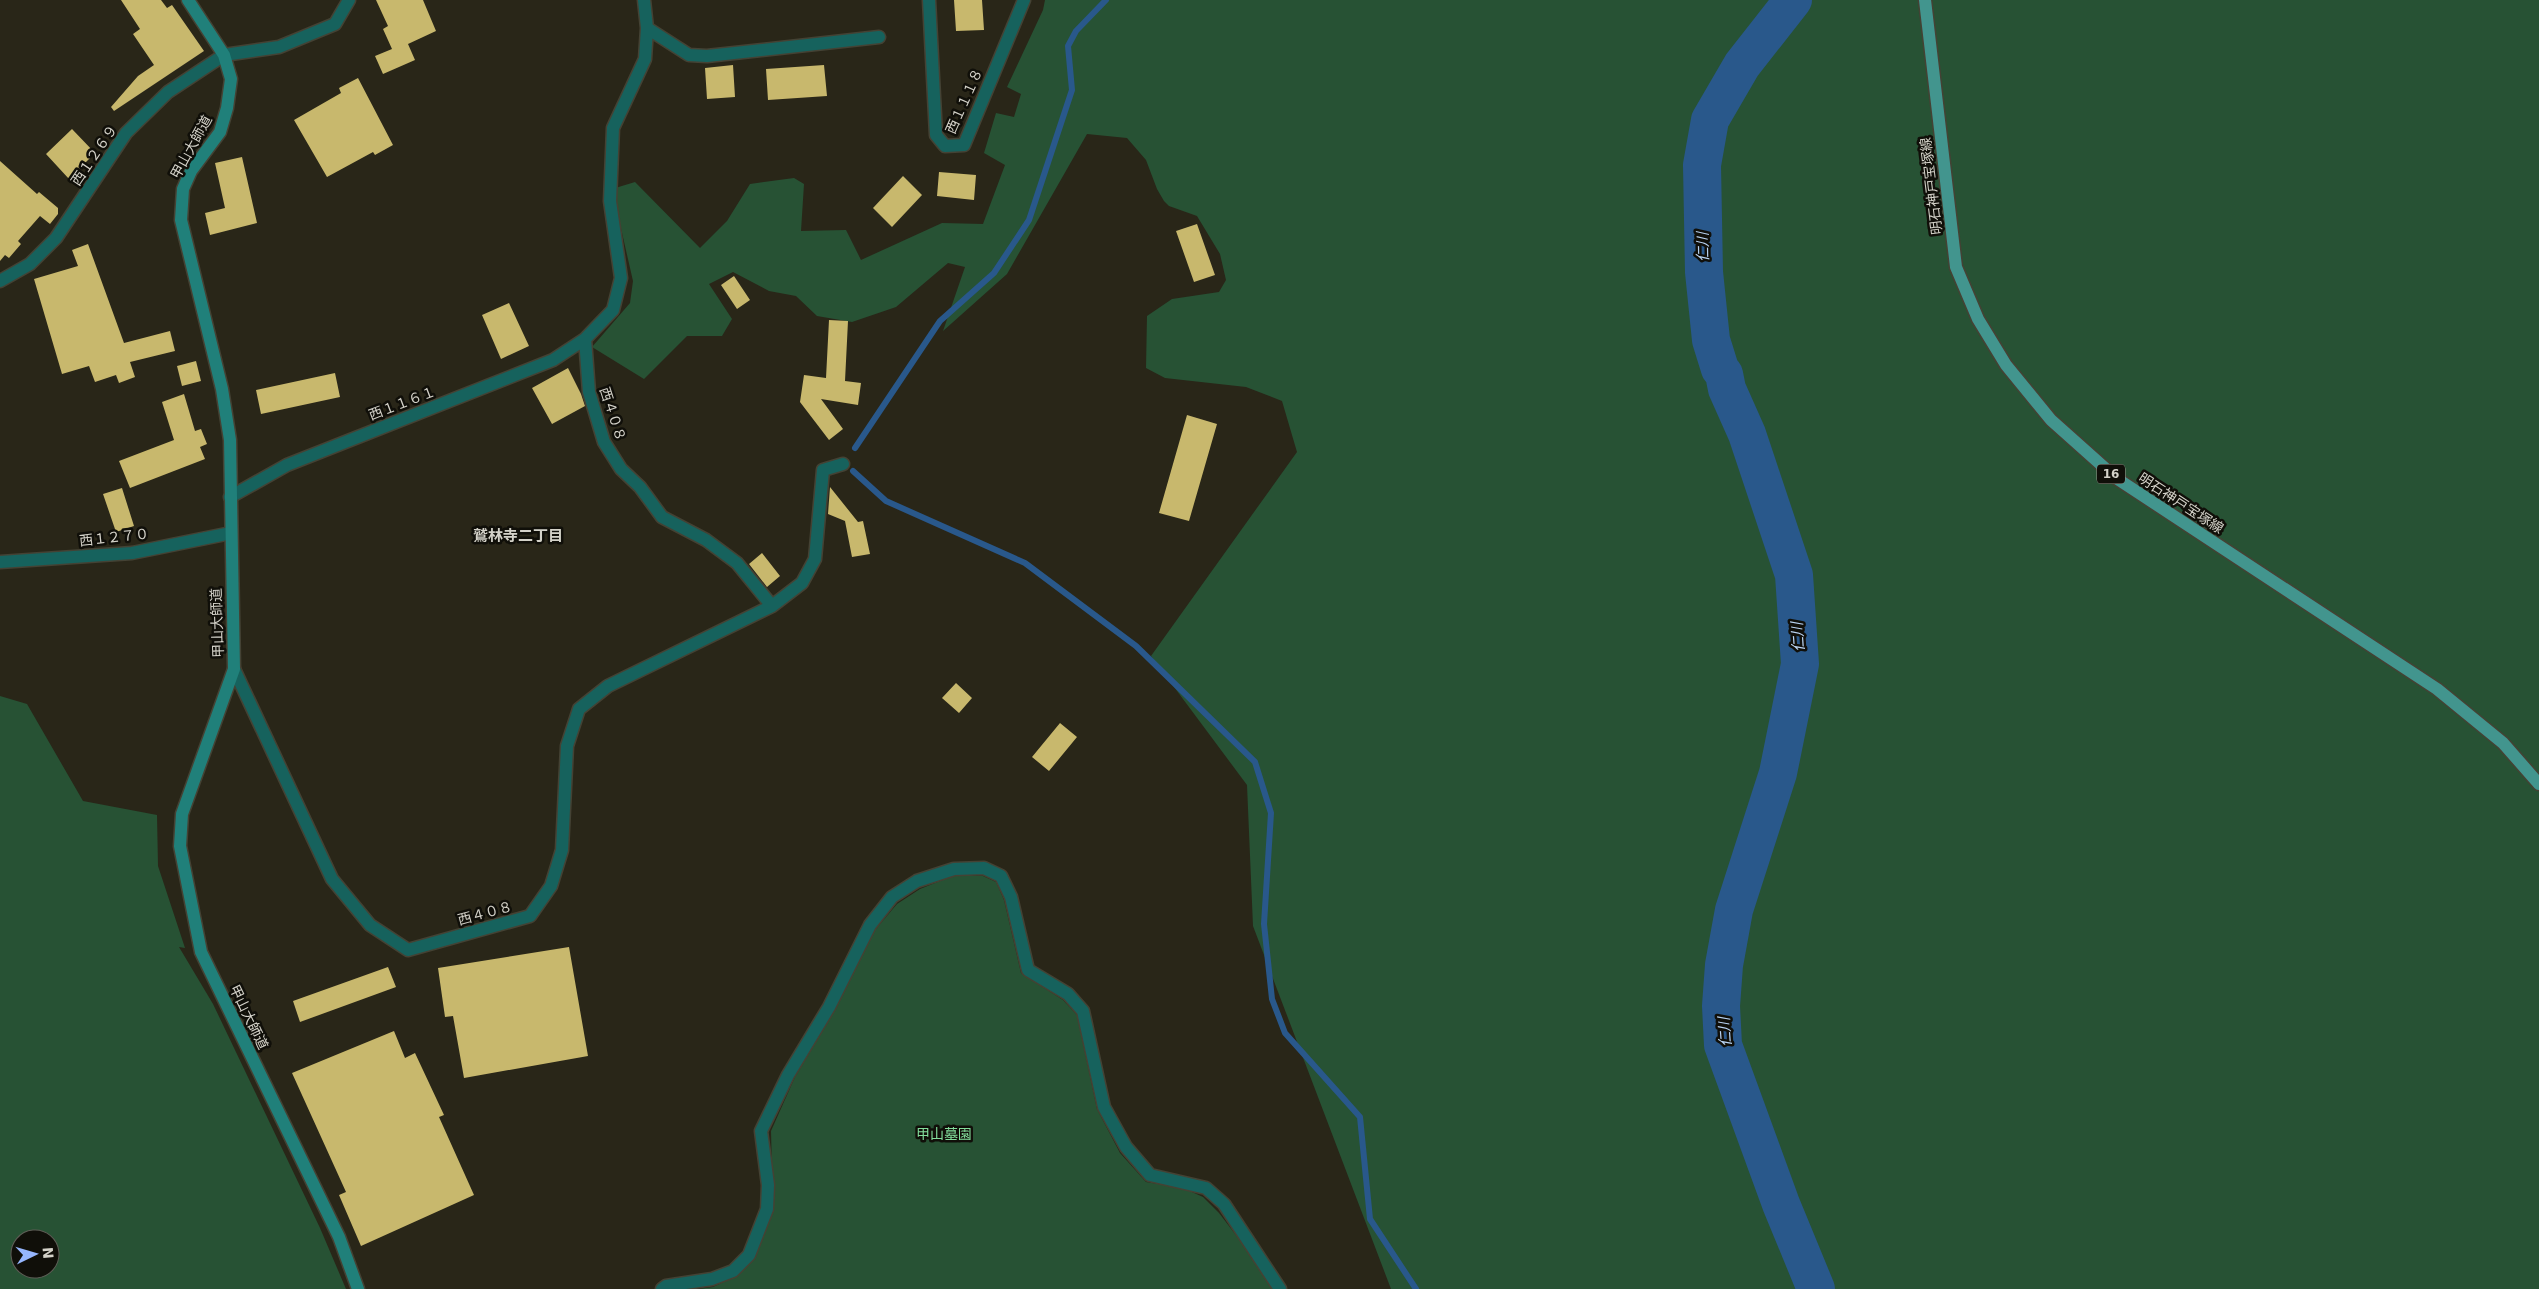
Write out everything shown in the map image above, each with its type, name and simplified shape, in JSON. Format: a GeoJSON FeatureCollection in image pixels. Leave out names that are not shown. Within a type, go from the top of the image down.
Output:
{"type":"FeatureCollection","features":[{"type":"Feature","properties":{"kind":"main road","name":"明石神戸宝塚線"},"geometry":{"type":"LineString","coordinates":[[1925,0],[1956,267],[1978,319],[2006,365],[2051,420],[2116,478],[2436,689],[2503,743],[2539,784]]}},
{"type":"Feature","properties":{"kind":"street","name":"甲山大師道"},"geometry":{"type":"LineString","coordinates":[[188,0],[224,55],[231,79],[228,108],[220,132],[191,171],[183,189],[180,220],[222,389],[230,440],[234,669],[182,814],[180,846],[201,952],[339,1237],[358,1289]]}},
{"type":"Feature","properties":{"kind":"street"},"geometry":{"type":"LineString","coordinates":[[224,55],[278,47],[335,24],[349,0]]}},
{"type":"Feature","properties":{"kind":"street"},"geometry":{"type":"LineString","coordinates":[[585,339],[614,310],[621,278],[610,201],[613,128],[645,59],[647,28],[644,0]]}},
{"type":"Feature","properties":{"kind":"street","name":"西１１１８"},"geometry":{"type":"LineString","coordinates":[[929,0],[936,135],[945,146],[964,145],[1024,0]]}},
{"type":"Feature","properties":{"kind":"street"},"geometry":{"type":"LineString","coordinates":[[647,28],[689,55],[707,56],[880,38]]}},
{"type":"Feature","properties":{"kind":"street","name":"西１２６９"},"geometry":{"type":"LineString","coordinates":[[0,281],[30,264],[56,238],[126,133],[168,92],[224,55]]}},
{"type":"Feature","properties":{"kind":"street","name":"西１１６１"},"geometry":{"type":"LineString","coordinates":[[230,498],[286,465],[553,360],[585,339]]}},
{"type":"Feature","properties":{"kind":"street","name":"西４０８"},"geometry":{"type":"LineString","coordinates":[[585,339],[589,392],[604,442],[621,469],[640,487],[662,517],[706,540],[737,563],[772,606]]}},
{"type":"Feature","properties":{"kind":"street","name":"西４０８"},"geometry":{"type":"LineString","coordinates":[[234,669],[332,879],[370,925],[408,950],[530,916],[551,886],[562,850],[567,746],[578,709],[608,686],[772,606],[802,583],[815,559],[823,470],[843,464]]}},
{"type":"Feature","properties":{"kind":"street","name":"西１２７０"},"geometry":{"type":"LineString","coordinates":[[0,562],[132,553],[231,533]]}},
{"type":"Feature","properties":{"kind":"street"},"geometry":{"type":"LineString","coordinates":[[662,1289],[666,1286],[712,1279],[733,1271],[749,1255],[767,1210],[768,1185],[761,1132],[788,1075],[829,1008],[870,925],[892,898],[917,881],[954,869],[984,868],[1001,876],[1011,897],[1028,970],[1068,994],[1083,1011],[1104,1107],[1126,1147],[1150,1174],[1206,1188],[1224,1204],[1280,1289]]}},
{"type":"Feature","properties":{"kind":"green space"},"geometry":{"type":"Polygon","coordinates":[[[1045,0],[2539,0],[2539,1289],[1391,1289],[1253,926],[1247,785],[1151,656],[1297,452],[1282,401],[1246,387],[1165,378],[1146,368],[1147,316],[1172,299],[1219,292],[1226,280],[1220,254],[1197,216],[1169,206],[1164,201],[1157,189],[1146,160],[1127,138],[1087,134],[1007,274],[943,331],[965,267],[948,263],[896,307],[852,322],[817,316],[796,296],[769,291],[733,272],[709,284],[732,319],[722,336],[687,336],[644,379],[592,347],[630,303],[633,281],[612,189],[635,182],[700,248],[727,221],[750,184],[794,178],[804,184],[801,231],[846,230],[861,260],[942,223],[983,224],[1005,165],[984,153],[996,113],[1014,117],[1021,94],[1007,87],[1043,10],[1045,0]]]}},
{"type":"Feature","properties":{"kind":"green space"},"geometry":{"type":"Polygon","coordinates":[[[0,696],[27,704],[83,801],[157,815],[158,866],[185,948],[179,947],[213,1004],[320,1228],[346,1289],[0,1289],[0,696]]]}},
{"type":"Feature","properties":{"kind":"green space","name":"甲山墓園"},"geometry":{"type":"Polygon","coordinates":[[[955,875],[983,876],[996,882],[1004,900],[1021,973],[1063,1000],[1077,1015],[1097,1109],[1120,1153],[1146,1182],[1183,1188],[1203,1197],[1219,1213],[1262,1269],[1273,1289],[699,1289],[713,1287],[736,1276],[753,1260],[773,1211],[771,1131],[795,1077],[835,1010],[875,930],[897,904],[920,889],[955,875]]]}},
{"type":"Feature","properties":{"kind":"building"},"geometry":{"type":"Polygon","coordinates":[[[121,0],[161,0],[167,8],[172,5],[204,51],[114,111],[111,107],[138,76],[154,65],[133,34],[140,29],[121,0]]]}},
{"type":"Feature","properties":{"kind":"building"},"geometry":{"type":"Polygon","coordinates":[[[376,0],[423,0],[436,31],[408,44],[415,60],[383,74],[375,56],[392,49],[383,29],[388,26],[376,0]]]}},
{"type":"Feature","properties":{"kind":"building"},"geometry":{"type":"Polygon","coordinates":[[[954,0],[982,0],[984,30],[956,31],[954,0]]]}},
{"type":"Feature","properties":{"kind":"building"},"geometry":{"type":"Polygon","coordinates":[[[733,65],[735,97],[707,99],[705,68],[733,65]]]}},
{"type":"Feature","properties":{"kind":"building"},"geometry":{"type":"Polygon","coordinates":[[[824,65],[827,96],[768,100],[766,69],[824,65]]]}},
{"type":"Feature","properties":{"kind":"building"},"geometry":{"type":"Polygon","coordinates":[[[358,78],[393,145],[375,155],[373,152],[327,177],[294,120],[341,93],[339,88],[358,78]]]}},
{"type":"Feature","properties":{"kind":"building"},"geometry":{"type":"Polygon","coordinates":[[[72,129],[95,153],[69,179],[46,154],[72,129]]]}},
{"type":"Feature","properties":{"kind":"building"},"geometry":{"type":"Polygon","coordinates":[[[242,157],[257,223],[210,235],[205,213],[225,208],[215,163],[242,157]]]}},
{"type":"Feature","properties":{"kind":"building"},"geometry":{"type":"Polygon","coordinates":[[[0,161],[37,194],[39,192],[58,208],[58,214],[50,224],[40,216],[18,241],[21,244],[9,258],[5,255],[0,261],[0,161]]]}},
{"type":"Feature","properties":{"kind":"building"},"geometry":{"type":"Polygon","coordinates":[[[939,172],[976,175],[974,200],[937,196],[939,172]]]}},
{"type":"Feature","properties":{"kind":"building"},"geometry":{"type":"Polygon","coordinates":[[[903,176],[922,195],[892,227],[873,208],[903,176]]]}},
{"type":"Feature","properties":{"kind":"building"},"geometry":{"type":"Polygon","coordinates":[[[1197,224],[1215,275],[1194,282],[1176,231],[1197,224]]]}},
{"type":"Feature","properties":{"kind":"building"},"geometry":{"type":"Polygon","coordinates":[[[88,244],[124,343],[170,331],[175,351],[130,362],[135,377],[119,383],[116,375],[95,382],[89,366],[62,374],[34,279],[78,266],[72,250],[88,244]]]}},
{"type":"Feature","properties":{"kind":"building"},"geometry":{"type":"Polygon","coordinates":[[[734,276],[750,300],[737,309],[721,285],[734,276]]]}},
{"type":"Feature","properties":{"kind":"building"},"geometry":{"type":"Polygon","coordinates":[[[509,303],[529,346],[501,359],[482,315],[509,303]]]}},
{"type":"Feature","properties":{"kind":"building"},"geometry":{"type":"Polygon","coordinates":[[[829,320],[848,321],[845,381],[861,383],[858,405],[821,399],[843,429],[829,440],[800,402],[804,375],[826,378],[829,320]]]}},
{"type":"Feature","properties":{"kind":"building"},"geometry":{"type":"Polygon","coordinates":[[[196,361],[201,381],[182,386],[177,366],[196,361]]]}},
{"type":"Feature","properties":{"kind":"building"},"geometry":{"type":"Polygon","coordinates":[[[568,368],[585,406],[552,424],[532,388],[568,368]]]}},
{"type":"Feature","properties":{"kind":"building"},"geometry":{"type":"Polygon","coordinates":[[[335,373],[340,397],[261,414],[256,390],[335,373]]]}},
{"type":"Feature","properties":{"kind":"building"},"geometry":{"type":"Polygon","coordinates":[[[184,394],[195,431],[201,429],[207,444],[200,447],[205,459],[130,488],[119,461],[174,440],[162,402],[184,394]]]}},
{"type":"Feature","properties":{"kind":"building"},"geometry":{"type":"Polygon","coordinates":[[[1187,415],[1217,424],[1189,521],[1159,513],[1187,415]]]}},
{"type":"Feature","properties":{"kind":"building"},"geometry":{"type":"Polygon","coordinates":[[[830,487],[858,522],[863,521],[870,554],[852,557],[845,521],[828,514],[830,487]]]}},
{"type":"Feature","properties":{"kind":"building"},"geometry":{"type":"Polygon","coordinates":[[[122,488],[134,526],[116,532],[103,494],[122,488]]]}},
{"type":"Feature","properties":{"kind":"building"},"geometry":{"type":"Polygon","coordinates":[[[762,553],[780,576],[767,587],[749,564],[762,553]]]}},
{"type":"Feature","properties":{"kind":"building"},"geometry":{"type":"Polygon","coordinates":[[[956,683],[972,698],[959,713],[942,698],[956,683]]]}},
{"type":"Feature","properties":{"kind":"building"},"geometry":{"type":"Polygon","coordinates":[[[1060,723],[1077,737],[1049,771],[1032,757],[1060,723]]]}},
{"type":"Feature","properties":{"kind":"building"},"geometry":{"type":"Polygon","coordinates":[[[569,947],[588,1056],[464,1078],[453,1016],[445,1017],[438,968],[569,947]]]}},
{"type":"Feature","properties":{"kind":"building"},"geometry":{"type":"Polygon","coordinates":[[[388,967],[396,987],[300,1022],[293,1001],[388,967]]]}},
{"type":"Feature","properties":{"kind":"building"},"geometry":{"type":"Polygon","coordinates":[[[394,1031],[405,1058],[415,1053],[444,1115],[439,1117],[474,1195],[361,1246],[339,1195],[346,1192],[292,1073],[394,1031]]]}},
{"type":"Feature","properties":{"kind":"waterway"},"geometry":{"type":"LineString","coordinates":[[855,448],[940,321],[994,273],[1029,220],[1072,90],[1068,46],[1076,31],[1106,0]]}},
{"type":"Feature","properties":{"kind":"waterway","name":"仁川"},"geometry":{"type":"LineString","coordinates":[[1793,0],[1742,65],[1710,120],[1702,165],[1704,272],[1711,340],[1720,369],[1724,374],[1727,389],[1747,434],[1794,575],[1800,664],[1778,773],[1734,910],[1724,965],[1721,1006],[1723,1045],[1781,1204],[1816,1289]]}},
{"type":"Feature","properties":{"kind":"waterway"},"geometry":{"type":"LineString","coordinates":[[853,471],[886,501],[1025,563],[1136,646],[1255,762],[1271,813],[1264,924],[1272,999],[1285,1033],[1360,1117],[1370,1219],[1416,1289]]}},
{"type":"Feature","properties":{"kind":"district","name":"鷲林寺二丁目"},"geometry":{"type":"Point","coordinates":[518,536]}}]}
